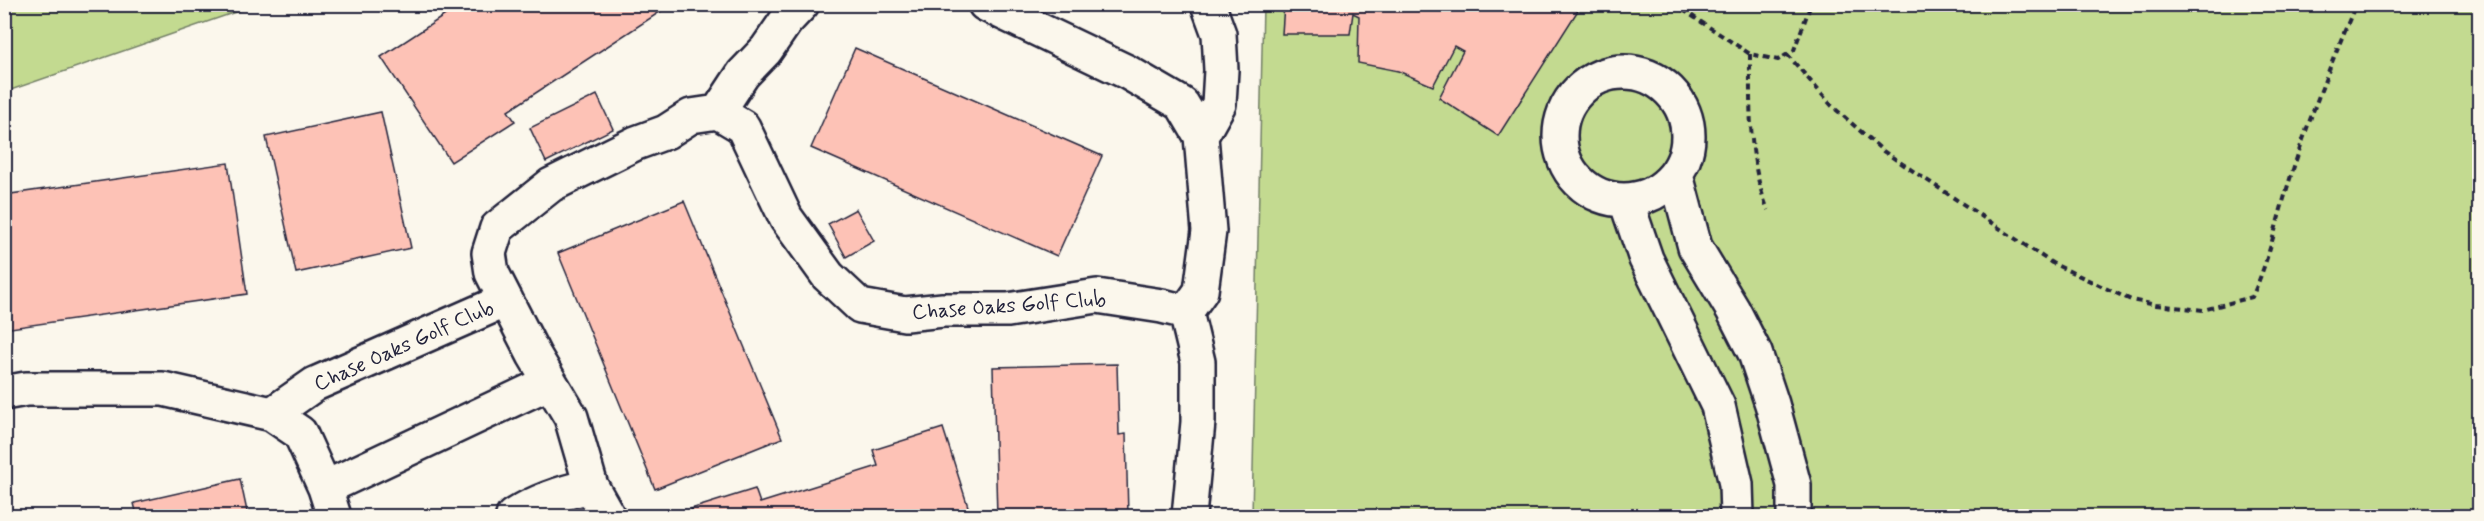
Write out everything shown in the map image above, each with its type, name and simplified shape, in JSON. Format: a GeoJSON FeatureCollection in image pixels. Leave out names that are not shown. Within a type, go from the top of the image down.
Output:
{"type":"FeatureCollection","features":[{"type":"Feature","properties":{"kind":"lane"},"geometry":{"type":"LineString","coordinates":[[718,112],[743,74],[766,50],[786,21],[802,4]]}},
{"type":"Feature","properties":{"kind":"lane"},"geometry":{"type":"LineString","coordinates":[[985,4],[1127,72],[1182,104],[1202,136],[1209,231],[1202,291],[1186,312],[1198,362],[1198,422],[1189,516]]}},
{"type":"Feature","properties":{"kind":"lane"},"geometry":{"type":"LineString","coordinates":[[1202,136],[1219,104],[1221,70],[1219,34],[1208,4]]}},
{"type":"Feature","properties":{"kind":"lane"},"geometry":{"type":"LineString","coordinates":[[1621,71],[1650,77],[1673,94],[1687,119],[1688,139],[1688,148],[1676,175],[1655,194],[1626,201],[1603,198],[1582,186],[1567,168],[1559,147],[1560,123],[1568,103],[1582,87],[1600,76],[1621,71]]}},
{"type":"Feature","properties":{"kind":"lane","name":"Chase Oaks Golf Club"},"geometry":{"type":"LineString","coordinates":[[608,516],[591,486],[571,417],[534,355],[492,273],[489,253],[497,228],[551,184],[636,143],[666,132],[691,116],[718,112],[743,127],[786,218],[828,276],[861,306],[905,314],[943,310],[1008,310],[1097,296],[1186,312]]}},
{"type":"Feature","properties":{"kind":"lane"},"geometry":{"type":"LineString","coordinates":[[1676,175],[1695,247],[1733,310],[1755,353],[1772,404],[1794,485],[1794,516]]}},
{"type":"Feature","properties":{"kind":"lane"},"geometry":{"type":"LineString","coordinates":[[1626,201],[1647,259],[1718,406],[1736,484],[1737,516]]}},
{"type":"Feature","properties":{"kind":"lane","name":"Chase Oaks Golf Club"},"geometry":{"type":"LineString","coordinates":[[272,414],[315,384],[506,300]]}},
{"type":"Feature","properties":{"kind":"lane"},"geometry":{"type":"LineString","coordinates":[[4,393],[26,389],[163,389],[272,414],[300,434],[329,502],[550,382]]}},
{"type":"Feature","properties":{"kind":"lane"},"geometry":{"type":"LineString","coordinates":[[513,516],[559,493],[591,486]]}},
{"type":"Feature","properties":{"kind":"path"},"geometry":{"type":"LineString","coordinates":[[1674,4],[1750,54],[1778,60],[1794,50],[1811,4]]}},
{"type":"Feature","properties":{"kind":"path"},"geometry":{"type":"LineString","coordinates":[[1786,54],[1832,106],[1883,151],[2052,264],[2131,300],[2203,310],[2252,297],[2262,274],[2288,183],[2318,94],[2356,4]]}},
{"type":"Feature","properties":{"kind":"path"},"geometry":{"type":"LineString","coordinates":[[1750,54],[1754,154],[1760,190],[1768,210]]}},
{"type":"Feature","properties":{"kind":"green space"},"geometry":{"type":"Polygon","coordinates":[[[5,4],[256,4],[256,5],[5,92],[5,4]]]}},
{"type":"Feature","properties":{"kind":"green space"},"geometry":{"type":"Polygon","coordinates":[[[1263,5],[2479,5],[2479,516],[1252,516],[1263,5]]]}},
{"type":"Feature","properties":{"kind":"building"},"geometry":{"type":"Polygon","coordinates":[[[462,4],[664,4],[666,8],[508,111],[515,121],[451,162],[381,57],[462,4]]]}},
{"type":"Feature","properties":{"kind":"building"},"geometry":{"type":"Polygon","coordinates":[[[1284,4],[1582,4],[1498,136],[1439,98],[1463,51],[1454,46],[1433,86],[1398,71],[1358,63],[1359,16],[1353,13],[1350,34],[1282,34],[1284,4]]]}},
{"type":"Feature","properties":{"kind":"building"},"geometry":{"type":"Polygon","coordinates":[[[855,48],[1102,156],[1057,256],[811,148],[855,48]]]}},
{"type":"Feature","properties":{"kind":"building"},"geometry":{"type":"Polygon","coordinates":[[[597,95],[613,129],[546,162],[530,128],[597,95]]]}},
{"type":"Feature","properties":{"kind":"building"},"geometry":{"type":"Polygon","coordinates":[[[381,112],[411,248],[296,273],[266,137],[381,112]]]}},
{"type":"Feature","properties":{"kind":"building"},"geometry":{"type":"Polygon","coordinates":[[[228,163],[247,294],[4,329],[4,195],[228,163]]]}},
{"type":"Feature","properties":{"kind":"building"},"geometry":{"type":"Polygon","coordinates":[[[684,201],[782,438],[655,489],[558,253],[684,201]]]}},
{"type":"Feature","properties":{"kind":"building"},"geometry":{"type":"Polygon","coordinates":[[[856,209],[874,241],[846,257],[828,224],[856,209]]]}},
{"type":"Feature","properties":{"kind":"building"},"geometry":{"type":"Polygon","coordinates":[[[1117,364],[1119,435],[1126,434],[1128,516],[997,516],[993,367],[1117,364]]]}},
{"type":"Feature","properties":{"kind":"building"},"geometry":{"type":"Polygon","coordinates":[[[943,428],[971,516],[694,516],[691,509],[755,489],[760,503],[878,466],[873,450],[943,428]]]}},
{"type":"Feature","properties":{"kind":"building"},"geometry":{"type":"Polygon","coordinates":[[[240,479],[248,516],[137,516],[134,503],[240,479]]]}},
{"type":"Feature","properties":{"kind":"building"},"geometry":{"type":"Polygon","coordinates":[[[4,498],[9,516],[4,516],[4,498]]]}}]}
